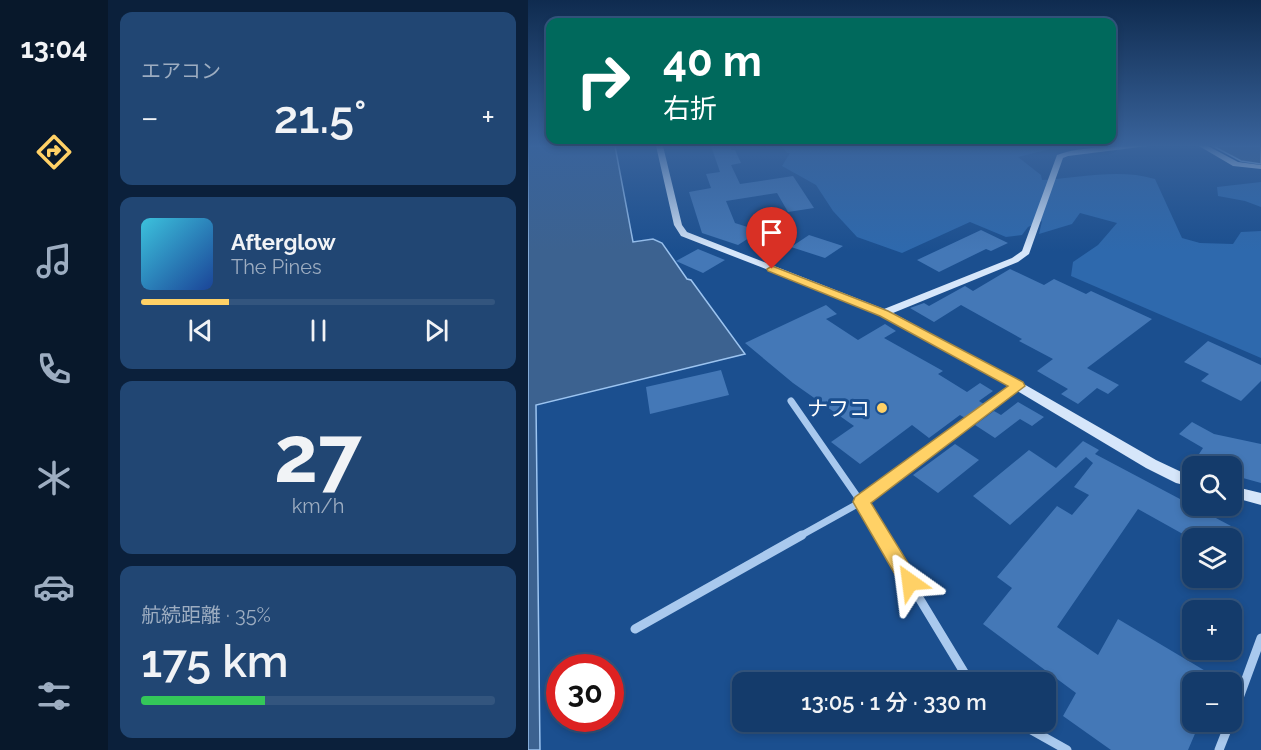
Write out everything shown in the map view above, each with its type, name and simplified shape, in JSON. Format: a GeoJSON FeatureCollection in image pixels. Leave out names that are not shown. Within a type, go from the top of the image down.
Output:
{"type":"FeatureCollection","features":[{"type":"Feature","properties":{"kind":"street"},"geometry":{"type":"LineString","coordinates":[[665,181],[678,225],[684,234],[884,313],[1018,386],[1151,465],[1182,479]]}},
{"type":"Feature","properties":{"kind":"street"},"geometry":{"type":"LineString","coordinates":[[884,313],[1015,260],[1026,252],[1051,181]]}},
{"type":"Feature","properties":{"kind":"street"},"geometry":{"type":"LineString","coordinates":[[635,629],[861,502],[1018,386]]}},
{"type":"Feature","properties":{"kind":"street"},"geometry":{"type":"LineString","coordinates":[[791,401],[861,502],[964,672]]}},
{"type":"Feature","properties":{"kind":"street"},"geometry":{"type":"LineString","coordinates":[[1242,494],[1261,499]]}},
{"type":"Feature","properties":{"kind":"street"},"geometry":{"type":"LineString","coordinates":[[1242,690],[1261,638]]}},
{"type":"Feature","properties":{"kind":"street"},"geometry":{"type":"LineString","coordinates":[[1035,732],[1067,750]]}},
{"type":"Feature","properties":{"kind":"street"},"geometry":{"type":"LineString","coordinates":[[1219,750],[1226,732]]}},
{"type":"Feature","properties":{"kind":"shaded area"},"geometry":{"type":"Polygon","coordinates":[[[528,181],[622,181],[633,242],[653,239],[662,243],[745,354],[536,405],[540,750],[528,750],[528,181]]]}},
{"type":"Feature","properties":{"kind":"shaded area"},"geometry":{"type":"Polygon","coordinates":[[[809,181],[1156,181],[1182,238],[1200,243],[1233,244],[1241,232],[1261,231],[1261,358],[1071,276],[1073,262],[1098,245],[1117,223],[1080,213],[1072,224],[1039,234],[1042,221],[1028,227],[1022,235],[1006,237],[970,222],[902,253],[857,237],[833,211],[816,185],[809,181]]]}},
{"type":"Feature","properties":{"kind":"shaded area"},"geometry":{"type":"Polygon","coordinates":[[[1261,182],[1261,207],[1245,201],[1218,196],[1217,187],[1261,182]]]}},
{"type":"Feature","properties":{"kind":"building"},"geometry":{"type":"Polygon","coordinates":[[[708,181],[739,181],[740,184],[760,181],[796,181],[814,208],[788,212],[777,193],[726,201],[735,223],[760,231],[738,245],[702,233],[689,192],[711,188],[708,181]]]}},
{"type":"Feature","properties":{"kind":"building"},"geometry":{"type":"Polygon","coordinates":[[[981,230],[1008,243],[991,251],[986,249],[939,272],[917,260],[981,230]]]}},
{"type":"Feature","properties":{"kind":"building"},"geometry":{"type":"Polygon","coordinates":[[[809,235],[843,246],[825,258],[791,247],[809,235]]]}},
{"type":"Feature","properties":{"kind":"building"},"geometry":{"type":"Polygon","coordinates":[[[698,249],[725,260],[703,273],[676,261],[698,249]]]}},
{"type":"Feature","properties":{"kind":"building"},"geometry":{"type":"Polygon","coordinates":[[[1010,269],[1044,285],[1054,279],[1086,294],[1091,291],[1152,319],[1087,368],[1119,385],[1108,394],[1097,388],[1078,404],[1061,394],[1068,389],[1037,371],[1053,359],[1019,341],[1022,339],[961,305],[934,322],[910,308],[924,303],[929,306],[965,286],[973,291],[1010,269]]]}},
{"type":"Feature","properties":{"kind":"building"},"geometry":{"type":"Polygon","coordinates":[[[826,305],[837,314],[826,319],[858,340],[885,324],[896,331],[884,338],[943,371],[938,374],[967,392],[980,383],[993,391],[979,401],[984,404],[965,418],[960,415],[929,438],[912,425],[860,464],[831,442],[854,426],[793,383],[745,343],[826,305]]]}},
{"type":"Feature","properties":{"kind":"building"},"geometry":{"type":"Polygon","coordinates":[[[1208,341],[1261,365],[1261,381],[1241,401],[1201,381],[1209,374],[1184,362],[1208,341]]]}},
{"type":"Feature","properties":{"kind":"building"},"geometry":{"type":"Polygon","coordinates":[[[721,370],[729,395],[650,414],[646,387],[721,370]]]}},
{"type":"Feature","properties":{"kind":"building"},"geometry":{"type":"Polygon","coordinates":[[[1018,402],[1044,417],[1032,426],[1020,419],[995,438],[975,425],[994,411],[1001,415],[1018,402]]]}},
{"type":"Feature","properties":{"kind":"building"},"geometry":{"type":"Polygon","coordinates":[[[1192,422],[1214,434],[1261,444],[1261,483],[1242,478],[1242,456],[1198,456],[1203,448],[1179,434],[1192,422]]]}},
{"type":"Feature","properties":{"kind":"building"},"geometry":{"type":"Polygon","coordinates":[[[1083,441],[1099,450],[1095,454],[1182,500],[1182,516],[1212,516],[1231,526],[1230,528],[1182,528],[1182,534],[1138,509],[1057,627],[1098,655],[1118,619],[1182,657],[1182,660],[1187,660],[1207,672],[1182,672],[1182,732],[1196,732],[1188,750],[1111,750],[1063,716],[1076,693],[1056,678],[1056,672],[1048,672],[983,624],[1012,588],[997,577],[1057,506],[1072,515],[1089,495],[1074,487],[1093,463],[1086,457],[1010,525],[973,496],[1029,450],[1056,468],[1083,441]]]}},
{"type":"Feature","properties":{"kind":"building"},"geometry":{"type":"Polygon","coordinates":[[[955,444],[979,460],[938,493],[913,475],[955,444]]]}},
{"type":"Feature","properties":{"kind":"place","name":"ナフコ"},"geometry":{"type":"Point","coordinates":[882,408]}},
{"type":"Feature","properties":{"kind":"route"},"geometry":{"type":"LineString","coordinates":[[772,269],[870,306],[1018,386],[861,502],[910,582]]}}]}
